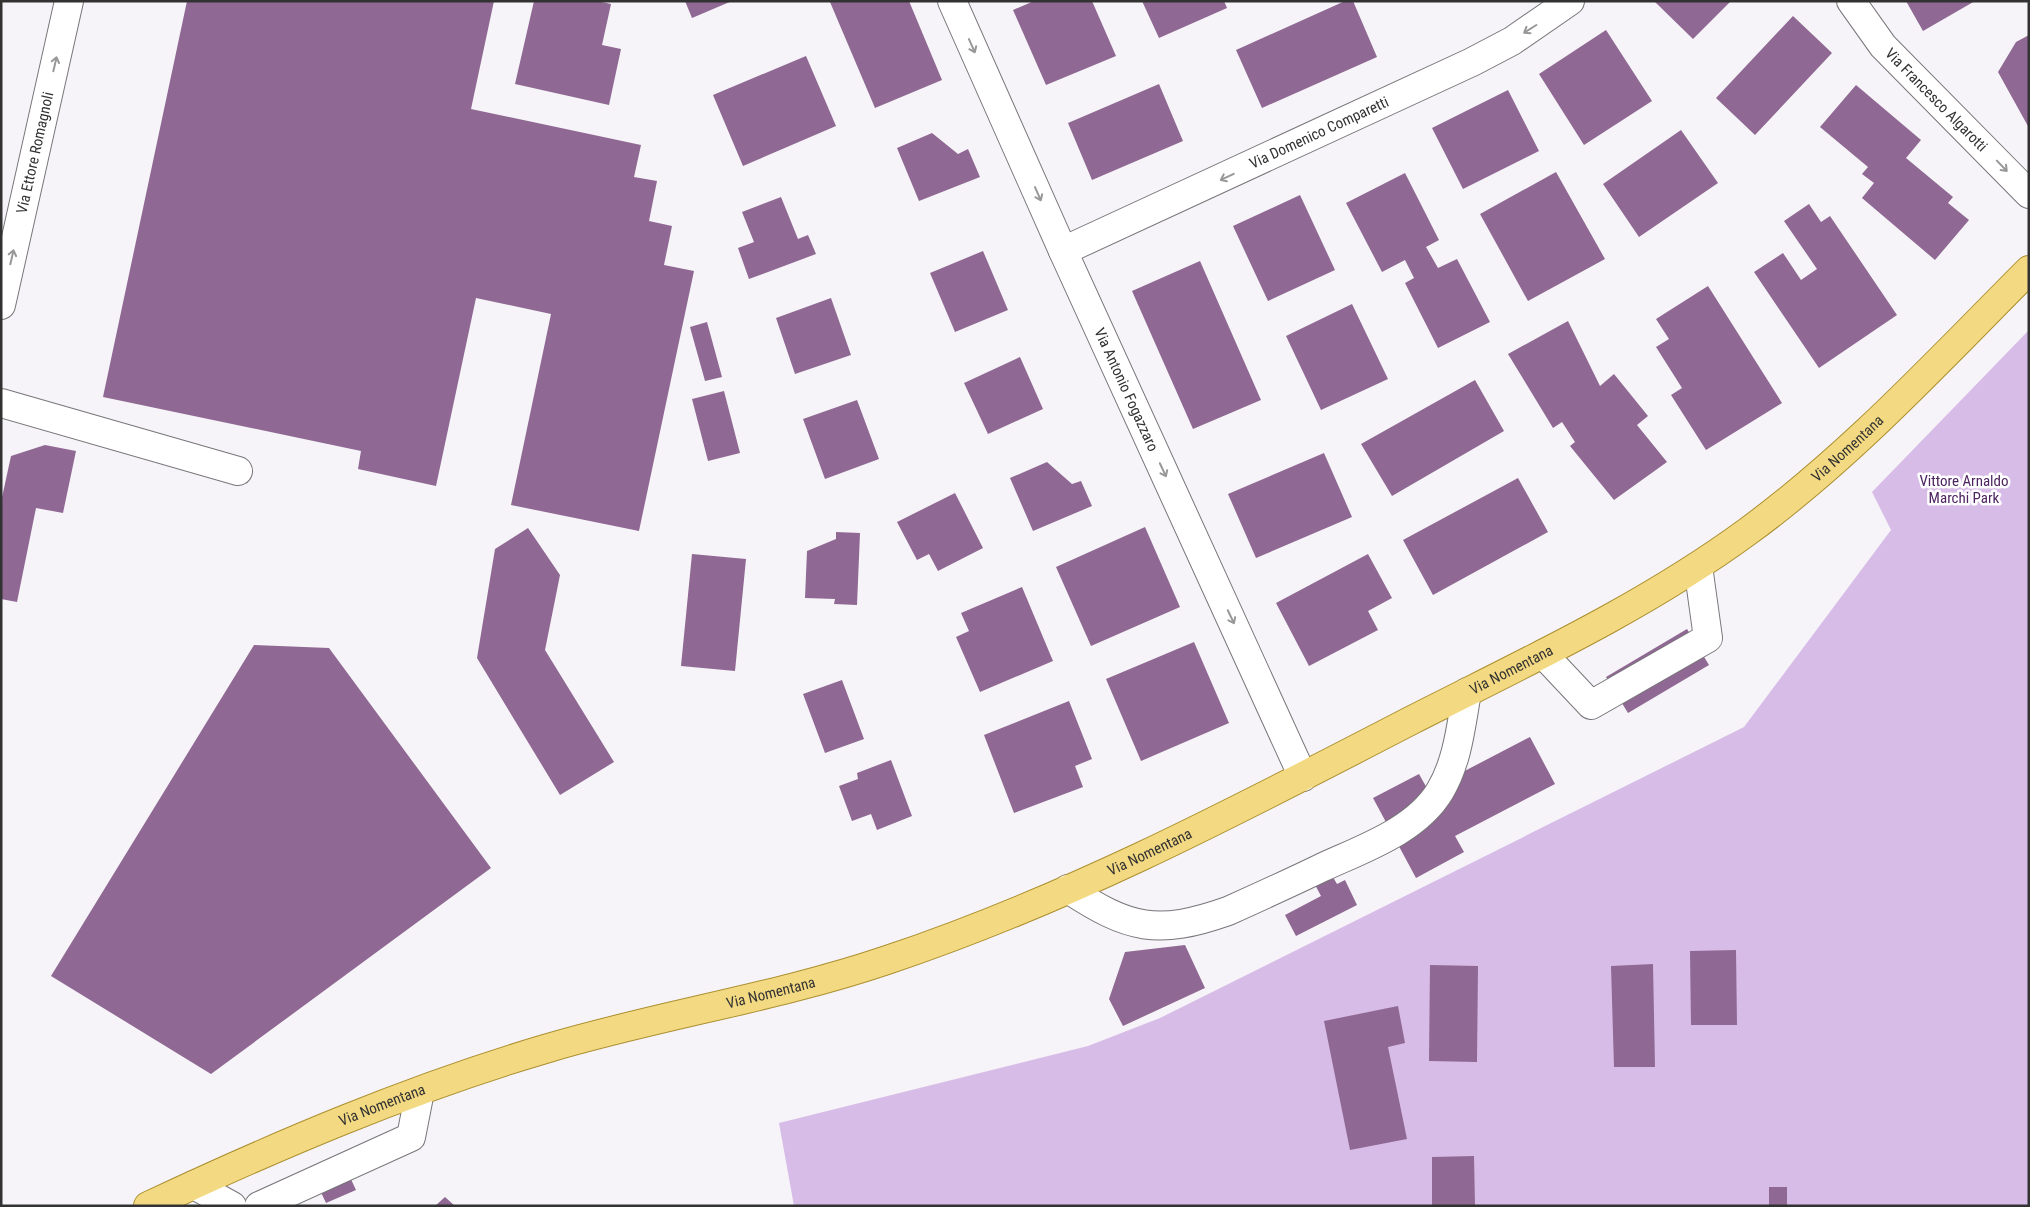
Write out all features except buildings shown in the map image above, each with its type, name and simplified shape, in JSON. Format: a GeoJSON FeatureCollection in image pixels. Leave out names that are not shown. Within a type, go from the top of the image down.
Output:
{"type":"FeatureCollection","features":[{"type":"Feature","properties":{"kind":"main road","name":"Via Nomentana"},"geometry":{"type":"LineString","coordinates":[[148,1206],[420,1091],[512,1059],[601,1033],[750,999],[879,963],[964,932],[1172,842],[1543,654],[1613,617],[1698,566],[1775,511],[1871,428],[1910,392],[2029,270]]}},
{"type":"Feature","properties":{"kind":"street","name":"Via Ettore Romagnoli"},"geometry":{"type":"LineString","coordinates":[[1,305],[69,1]]}},
{"type":"Feature","properties":{"kind":"street","name":"Via Antonio Fogazzaro"},"geometry":{"type":"LineString","coordinates":[[952,1],[1063,251],[1303,776]]}},
{"type":"Feature","properties":{"kind":"street","name":"Via Domenico Comparetti"},"geometry":{"type":"LineString","coordinates":[[1063,251],[1472,62],[1512,41],[1570,1]]}},
{"type":"Feature","properties":{"kind":"street","name":"Via Francesco Algarotti"},"geometry":{"type":"LineString","coordinates":[[1851,1],[1883,46],[2029,194]]}},
{"type":"Feature","properties":{"kind":"street"},"geometry":{"type":"LineString","coordinates":[[1,403],[238,471]]}},
{"type":"Feature","properties":{"kind":"street"},"geometry":{"type":"LineString","coordinates":[[1543,654],[1591,705],[1708,638],[1698,566]]}},
{"type":"Feature","properties":{"kind":"street"},"geometry":{"type":"LineString","coordinates":[[1068,888],[1116,917],[1134,924],[1170,925],[1207,919],[1228,911],[1371,845],[1409,823],[1429,807],[1440,790],[1455,757],[1467,692]]}},
{"type":"Feature","properties":{"kind":"street"},"geometry":{"type":"LineString","coordinates":[[259,1206],[411,1137],[420,1091]]}},
{"type":"Feature","properties":{"kind":"street"},"geometry":{"type":"LineString","coordinates":[[194,1185],[232,1206]]}},
{"type":"Feature","properties":{"kind":"green space","name":"Vittore Arnaldo Marchi Park"},"geometry":{"type":"Polygon","coordinates":[[[2029,330],[2029,1206],[794,1206],[779,1123],[1088,1046],[1160,1018],[1744,727],[1891,530],[1872,492],[2029,330]]]}}]}
